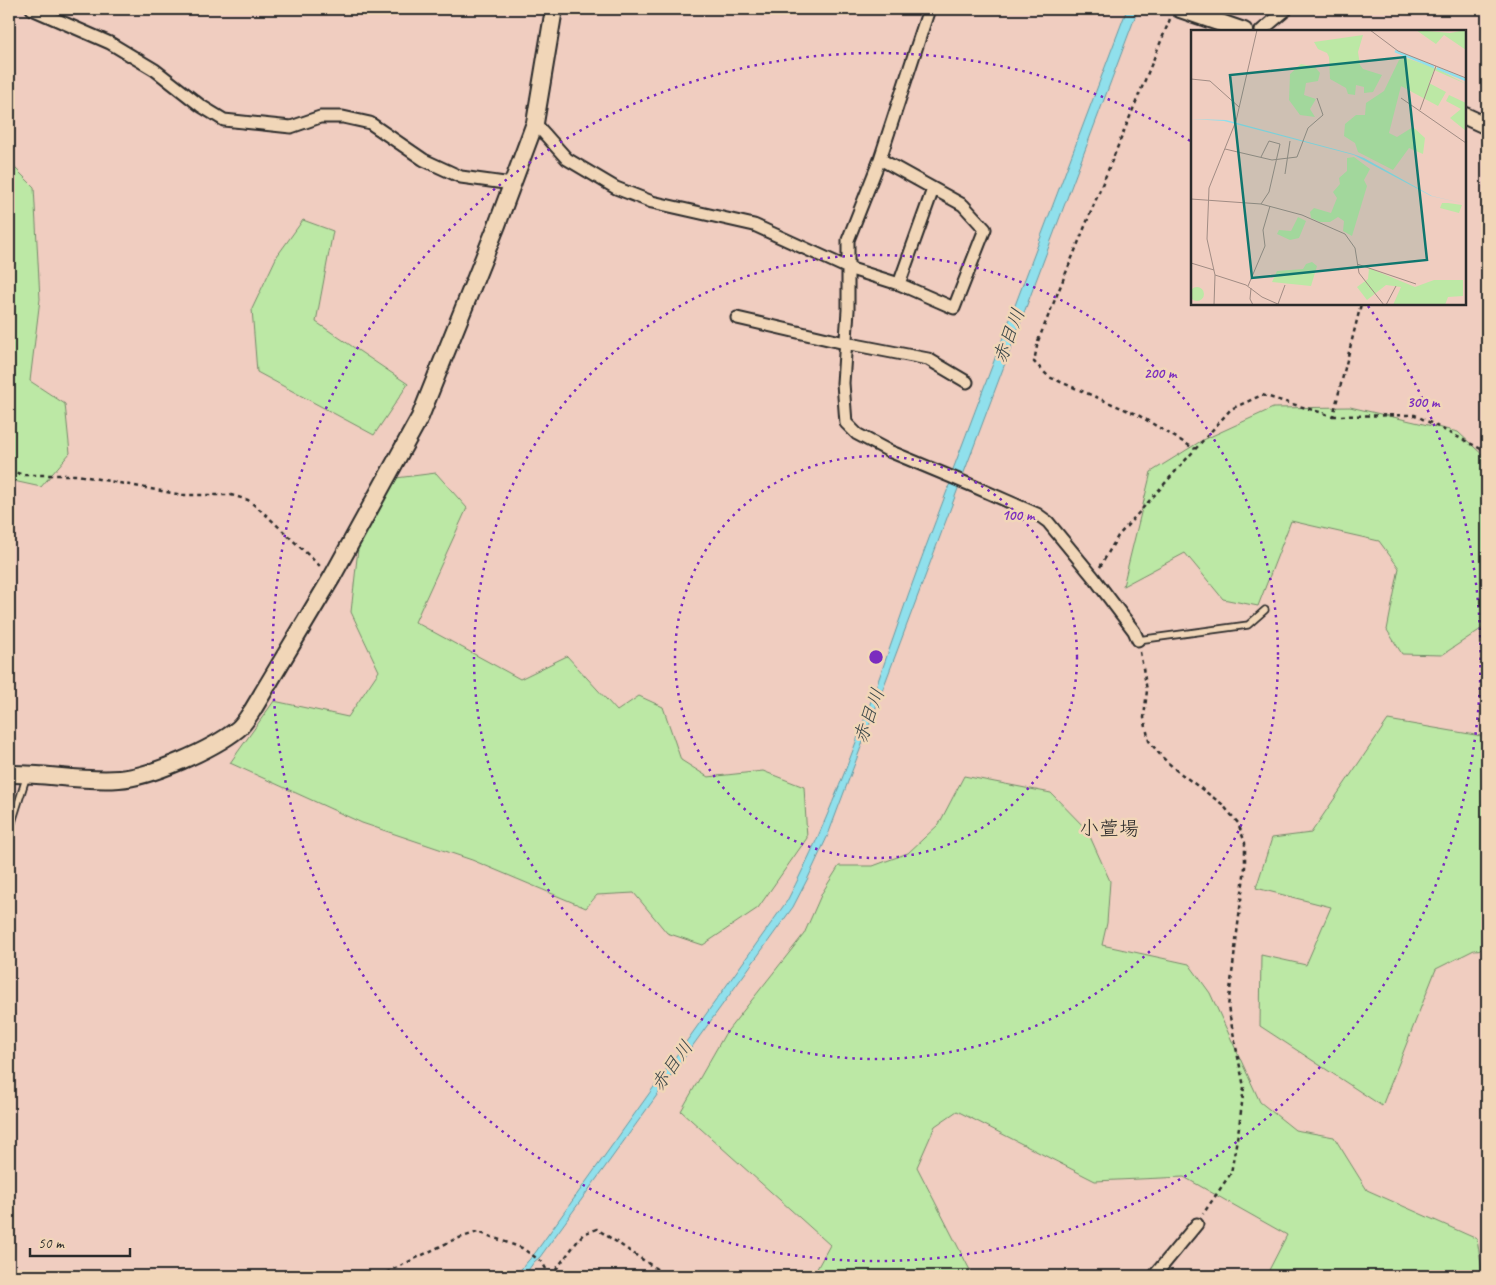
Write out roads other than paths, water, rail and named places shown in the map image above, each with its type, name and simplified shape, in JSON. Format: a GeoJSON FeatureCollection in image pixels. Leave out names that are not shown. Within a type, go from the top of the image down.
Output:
{"type":"FeatureCollection","features":[{"type":"Feature","properties":{"kind":"street"},"geometry":{"type":"LineString","coordinates":[[32,9],[110,43],[155,70],[201,106],[224,120],[291,127],[320,117],[343,117],[370,123],[424,160],[461,177],[512,184]]}},
{"type":"Feature","properties":{"kind":"street"},"geometry":{"type":"LineString","coordinates":[[9,774],[27,773],[96,779],[120,779],[145,774],[202,750],[239,728],[252,711],[332,577],[420,417],[535,123],[554,9]]}},
{"type":"Feature","properties":{"kind":"street"},"geometry":{"type":"LineString","coordinates":[[929,9],[880,159],[848,240],[848,310],[843,383],[846,423],[858,434],[889,451],[1037,514],[1048,522],[1094,578],[1134,631],[1138,640]]}},
{"type":"Feature","properties":{"kind":"street"},"geometry":{"type":"LineString","coordinates":[[1262,30],[1287,9]]}},
{"type":"Feature","properties":{"kind":"street"},"geometry":{"type":"LineString","coordinates":[[1175,13],[1240,30]]}},
{"type":"Feature","properties":{"kind":"street"},"geometry":{"type":"LineString","coordinates":[[1466,116],[1487,126]]}},
{"type":"Feature","properties":{"kind":"street"},"geometry":{"type":"LineString","coordinates":[[535,123],[567,159],[616,188],[652,202],[754,225],[848,268],[899,284],[954,308],[985,229],[963,205],[880,159]]}},
{"type":"Feature","properties":{"kind":"street"},"geometry":{"type":"LineString","coordinates":[[899,284],[933,189]]}},
{"type":"Feature","properties":{"kind":"street"},"geometry":{"type":"LineString","coordinates":[[737,318],[845,343],[928,359],[967,382]]}},
{"type":"Feature","properties":{"kind":"street"},"geometry":{"type":"LineString","coordinates":[[1154,1276],[1197,1224]]}},
{"type":"Feature","properties":{"kind":"lane"},"geometry":{"type":"LineString","coordinates":[[1138,640],[1248,626],[1265,610]]}},
{"type":"Feature","properties":{"kind":"lane"},"geometry":{"type":"LineString","coordinates":[[9,832],[27,773]]}},
{"type":"Feature","properties":{"kind":"water","name":"赤目川"},"geometry":{"type":"Polygon","coordinates":[[[1127,9],[1138,9],[828,835],[808,878],[793,907],[540,1257],[524,1276],[515,1276],[535,1253],[787,901],[803,869],[833,802],[859,735],[950,483],[952,472],[1127,9]]]}},
{"type":"Feature","properties":{"kind":"district","name":"小萱場"},"geometry":{"type":"Point","coordinates":[1109,828]}}]}
